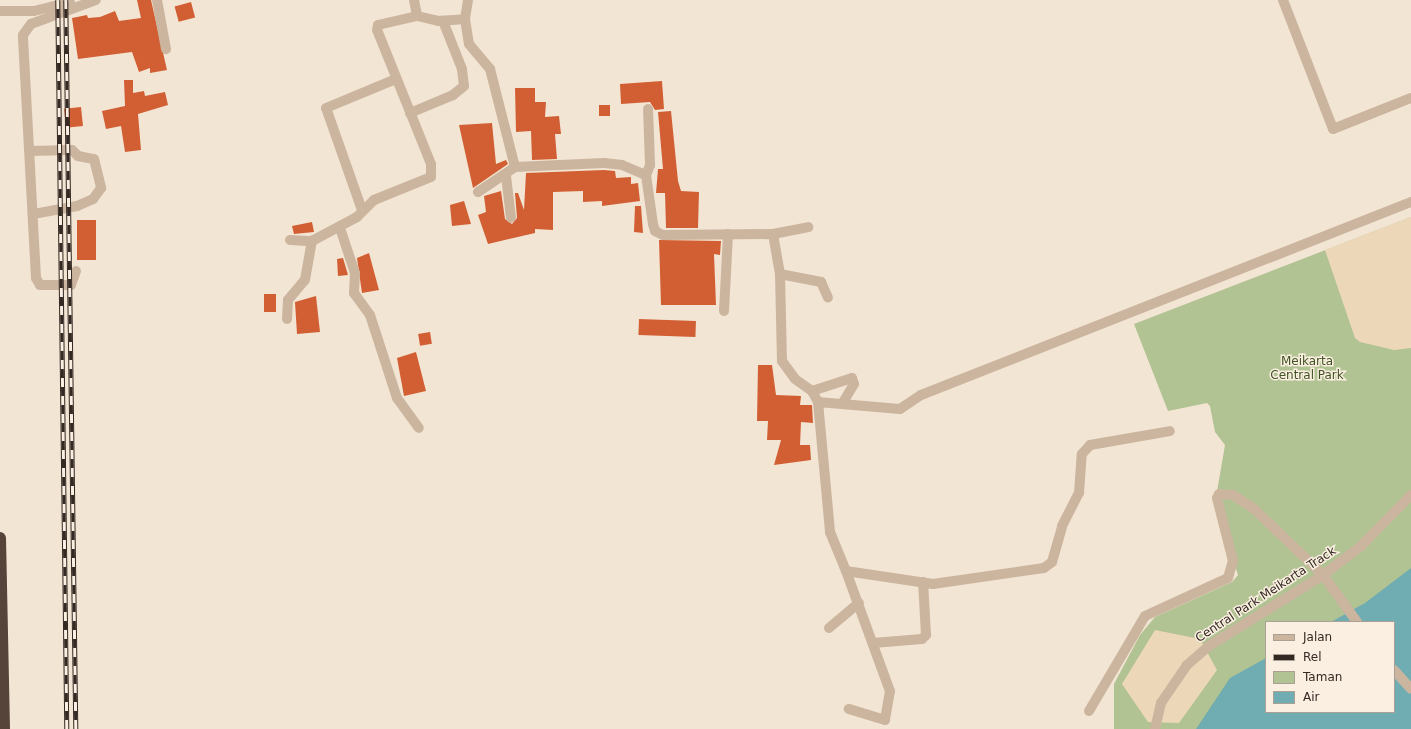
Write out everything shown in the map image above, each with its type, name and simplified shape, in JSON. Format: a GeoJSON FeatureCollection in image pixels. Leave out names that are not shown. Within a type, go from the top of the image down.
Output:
{"type":"FeatureCollection","features":[{"type":"Feature","properties":{"kind":"highway"},"geometry":{"type":"LineString","coordinates":[[0,538],[4,729]]}},
{"type":"Feature","properties":{"kind":"street"},"geometry":{"type":"LineString","coordinates":[[0,11],[34,11],[77,0]]}},
{"type":"Feature","properties":{"kind":"street"},"geometry":{"type":"LineString","coordinates":[[76,271],[71,285],[40,285],[37,282],[25,30],[47,17],[96,0]]}},
{"type":"Feature","properties":{"kind":"street"},"geometry":{"type":"LineString","coordinates":[[157,0],[166,49]]}},
{"type":"Feature","properties":{"kind":"street"},"geometry":{"type":"LineString","coordinates":[[414,0],[418,16]]}},
{"type":"Feature","properties":{"kind":"street"},"geometry":{"type":"LineString","coordinates":[[468,0],[465,19],[470,44],[492,77],[515,167]]}},
{"type":"Feature","properties":{"kind":"street"},"geometry":{"type":"LineString","coordinates":[[1283,0],[1333,129],[1411,98]]}},
{"type":"Feature","properties":{"kind":"street"},"geometry":{"type":"LineString","coordinates":[[290,240],[312,241],[340,228],[374,200],[431,177],[431,164],[377,30],[378,25],[418,16],[443,21],[465,19]]}},
{"type":"Feature","properties":{"kind":"street"},"geometry":{"type":"LineString","coordinates":[[410,113],[453,96],[464,86],[462,69],[443,21]]}},
{"type":"Feature","properties":{"kind":"street"},"geometry":{"type":"LineString","coordinates":[[362,210],[326,108],[396,79]]}},
{"type":"Feature","properties":{"kind":"street"},"geometry":{"type":"LineString","coordinates":[[648,109],[650,165],[646,175],[655,231],[662,234],[773,234],[808,227]]}},
{"type":"Feature","properties":{"kind":"street"},"geometry":{"type":"LineString","coordinates":[[30,151],[72,150],[78,156],[94,159],[101,188],[93,199],[77,206],[33,214]]}},
{"type":"Feature","properties":{"kind":"street"},"geometry":{"type":"LineString","coordinates":[[478,192],[506,176],[515,167],[604,162],[646,175]]}},
{"type":"Feature","properties":{"kind":"street"},"geometry":{"type":"LineString","coordinates":[[506,176],[511,218]]}},
{"type":"Feature","properties":{"kind":"street"},"geometry":{"type":"LineString","coordinates":[[818,402],[900,409],[929,392],[1411,202]]}},
{"type":"Feature","properties":{"kind":"street"},"geometry":{"type":"LineString","coordinates":[[340,228],[354,268],[354,293],[373,321],[396,398],[419,428]]}},
{"type":"Feature","properties":{"kind":"street"},"geometry":{"type":"LineString","coordinates":[[724,311],[728,234]]}},
{"type":"Feature","properties":{"kind":"street"},"geometry":{"type":"LineString","coordinates":[[773,234],[780,274],[782,361],[795,379],[812,391],[818,402],[830,532],[859,603],[890,691],[883,724],[849,709]]}},
{"type":"Feature","properties":{"kind":"street"},"geometry":{"type":"LineString","coordinates":[[287,319],[288,300],[305,280],[312,241]]}},
{"type":"Feature","properties":{"kind":"street"},"geometry":{"type":"LineString","coordinates":[[780,274],[821,282],[828,298]]}},
{"type":"Feature","properties":{"kind":"street"},"geometry":{"type":"LineString","coordinates":[[812,391],[852,378],[854,384],[842,404]]}},
{"type":"Feature","properties":{"kind":"street"},"geometry":{"type":"LineString","coordinates":[[846,571],[923,582],[962,582],[1003,577],[1044,568],[1052,562],[1062,526],[1079,493],[1082,454],[1090,445],[1170,431]]}},
{"type":"Feature","properties":{"kind":"street"},"geometry":{"type":"LineString","coordinates":[[1089,711],[1145,616],[1228,578],[1233,561],[1217,498],[1219,494],[1232,495],[1253,508],[1323,576],[1356,621]]}},
{"type":"Feature","properties":{"kind":"street","name":"Central Park Meikarta Track"},"geometry":{"type":"LineString","coordinates":[[1155,729],[1161,703],[1187,665],[1209,646],[1323,576],[1361,546],[1411,495]]}},
{"type":"Feature","properties":{"kind":"street"},"geometry":{"type":"LineString","coordinates":[[873,643],[922,639],[926,635],[923,582]]}},
{"type":"Feature","properties":{"kind":"street"},"geometry":{"type":"LineString","coordinates":[[829,628],[859,603]]}},
{"type":"Feature","properties":{"kind":"street"},"geometry":{"type":"LineString","coordinates":[[1395,671],[1411,689]]}},
{"type":"Feature","properties":{"kind":"green space","name":"Meikarta Central Park"},"geometry":{"type":"Polygon","coordinates":[[[1411,217],[1411,729],[1114,729],[1114,684],[1140,635],[1155,617],[1232,582],[1238,575],[1215,503],[1225,445],[1215,432],[1210,406],[1207,403],[1168,411],[1134,324],[1411,217]]]}},
{"type":"Feature","properties":{"kind":"shaded area"},"geometry":{"type":"Polygon","coordinates":[[[1411,217],[1411,348],[1394,350],[1360,342],[1355,338],[1325,250],[1411,217]]]}},
{"type":"Feature","properties":{"kind":"shaded area"},"geometry":{"type":"Polygon","coordinates":[[[1155,630],[1200,639],[1217,670],[1179,723],[1148,722],[1122,684],[1155,630]]]}},
{"type":"Feature","properties":{"kind":"water"},"geometry":{"type":"Polygon","coordinates":[[[1411,568],[1411,729],[1196,729],[1230,678],[1265,659],[1265,713],[1395,713],[1395,621],[1333,621],[1365,603],[1411,568]]]}},
{"type":"Feature","properties":{"kind":"building"},"geometry":{"type":"Polygon","coordinates":[[[137,0],[151,0],[167,70],[150,73],[150,68],[139,72],[132,52],[78,59],[72,18],[87,15],[88,18],[100,17],[115,11],[119,21],[141,18],[137,0]]]}},
{"type":"Feature","properties":{"kind":"building"},"geometry":{"type":"Polygon","coordinates":[[[191,2],[195,17],[179,22],[175,6],[191,2]]]}},
{"type":"Feature","properties":{"kind":"building"},"geometry":{"type":"Polygon","coordinates":[[[124,80],[133,80],[133,93],[144,91],[145,96],[165,92],[168,105],[138,114],[141,150],[125,152],[121,126],[106,129],[102,111],[125,106],[124,80]]]}},
{"type":"Feature","properties":{"kind":"building"},"geometry":{"type":"Polygon","coordinates":[[[662,81],[664,109],[655,110],[650,102],[621,104],[620,84],[662,81]]]}},
{"type":"Feature","properties":{"kind":"building"},"geometry":{"type":"Polygon","coordinates":[[[515,88],[535,88],[535,102],[546,102],[545,117],[559,116],[561,134],[555,134],[557,159],[532,160],[531,131],[516,132],[515,88]]]}},
{"type":"Feature","properties":{"kind":"building"},"geometry":{"type":"Polygon","coordinates":[[[599,105],[610,105],[610,116],[599,116],[599,105]]]}},
{"type":"Feature","properties":{"kind":"building"},"geometry":{"type":"Polygon","coordinates":[[[81,107],[83,126],[66,128],[64,109],[81,107]]]}},
{"type":"Feature","properties":{"kind":"building"},"geometry":{"type":"Polygon","coordinates":[[[671,111],[678,181],[681,191],[699,192],[698,228],[666,228],[665,193],[656,193],[658,169],[663,169],[658,112],[671,111]]]}},
{"type":"Feature","properties":{"kind":"building"},"geometry":{"type":"Polygon","coordinates":[[[492,123],[496,164],[506,160],[508,164],[473,188],[459,125],[492,123]]]}},
{"type":"Feature","properties":{"kind":"building"},"geometry":{"type":"Polygon","coordinates":[[[604,170],[615,171],[616,178],[631,177],[631,184],[638,183],[640,201],[602,206],[602,201],[583,202],[583,191],[553,192],[553,230],[535,229],[535,233],[488,244],[478,215],[486,212],[484,196],[501,191],[505,219],[512,224],[517,218],[515,193],[518,193],[524,210],[526,173],[604,170]]]}},
{"type":"Feature","properties":{"kind":"building"},"geometry":{"type":"Polygon","coordinates":[[[464,201],[471,224],[452,226],[450,205],[464,201]]]}},
{"type":"Feature","properties":{"kind":"building"},"geometry":{"type":"Polygon","coordinates":[[[635,206],[641,206],[643,233],[634,232],[635,206]]]}},
{"type":"Feature","properties":{"kind":"building"},"geometry":{"type":"Polygon","coordinates":[[[77,220],[96,220],[96,260],[77,260],[77,220]]]}},
{"type":"Feature","properties":{"kind":"building"},"geometry":{"type":"Polygon","coordinates":[[[312,222],[314,232],[294,234],[292,226],[312,222]]]}},
{"type":"Feature","properties":{"kind":"building"},"geometry":{"type":"Polygon","coordinates":[[[659,240],[721,241],[720,255],[714,254],[716,305],[661,305],[659,240]]]}},
{"type":"Feature","properties":{"kind":"building"},"geometry":{"type":"Polygon","coordinates":[[[369,253],[379,290],[362,293],[357,258],[369,253]]]}},
{"type":"Feature","properties":{"kind":"building"},"geometry":{"type":"Polygon","coordinates":[[[343,258],[348,275],[338,276],[337,259],[343,258]]]}},
{"type":"Feature","properties":{"kind":"building"},"geometry":{"type":"Polygon","coordinates":[[[264,294],[276,294],[276,312],[264,312],[264,294]]]}},
{"type":"Feature","properties":{"kind":"building"},"geometry":{"type":"Polygon","coordinates":[[[316,296],[320,332],[297,334],[295,302],[316,296]]]}},
{"type":"Feature","properties":{"kind":"building"},"geometry":{"type":"Polygon","coordinates":[[[639,319],[696,321],[695,337],[638,335],[639,319]]]}},
{"type":"Feature","properties":{"kind":"building"},"geometry":{"type":"Polygon","coordinates":[[[430,332],[432,344],[420,346],[418,334],[430,332]]]}},
{"type":"Feature","properties":{"kind":"building"},"geometry":{"type":"Polygon","coordinates":[[[416,352],[426,391],[404,396],[397,358],[416,352]]]}},
{"type":"Feature","properties":{"kind":"building"},"geometry":{"type":"Polygon","coordinates":[[[758,365],[772,365],[776,395],[801,396],[800,405],[812,405],[813,423],[801,422],[800,445],[810,445],[811,460],[774,465],[781,440],[767,440],[768,421],[757,421],[758,365]]]}},
{"type":"Feature","properties":{"kind":"railway"},"geometry":{"type":"LineString","coordinates":[[58,0],[67,729]]}},
{"type":"Feature","properties":{"kind":"railway"},"geometry":{"type":"LineString","coordinates":[[66,0],[76,729]]}}]}
